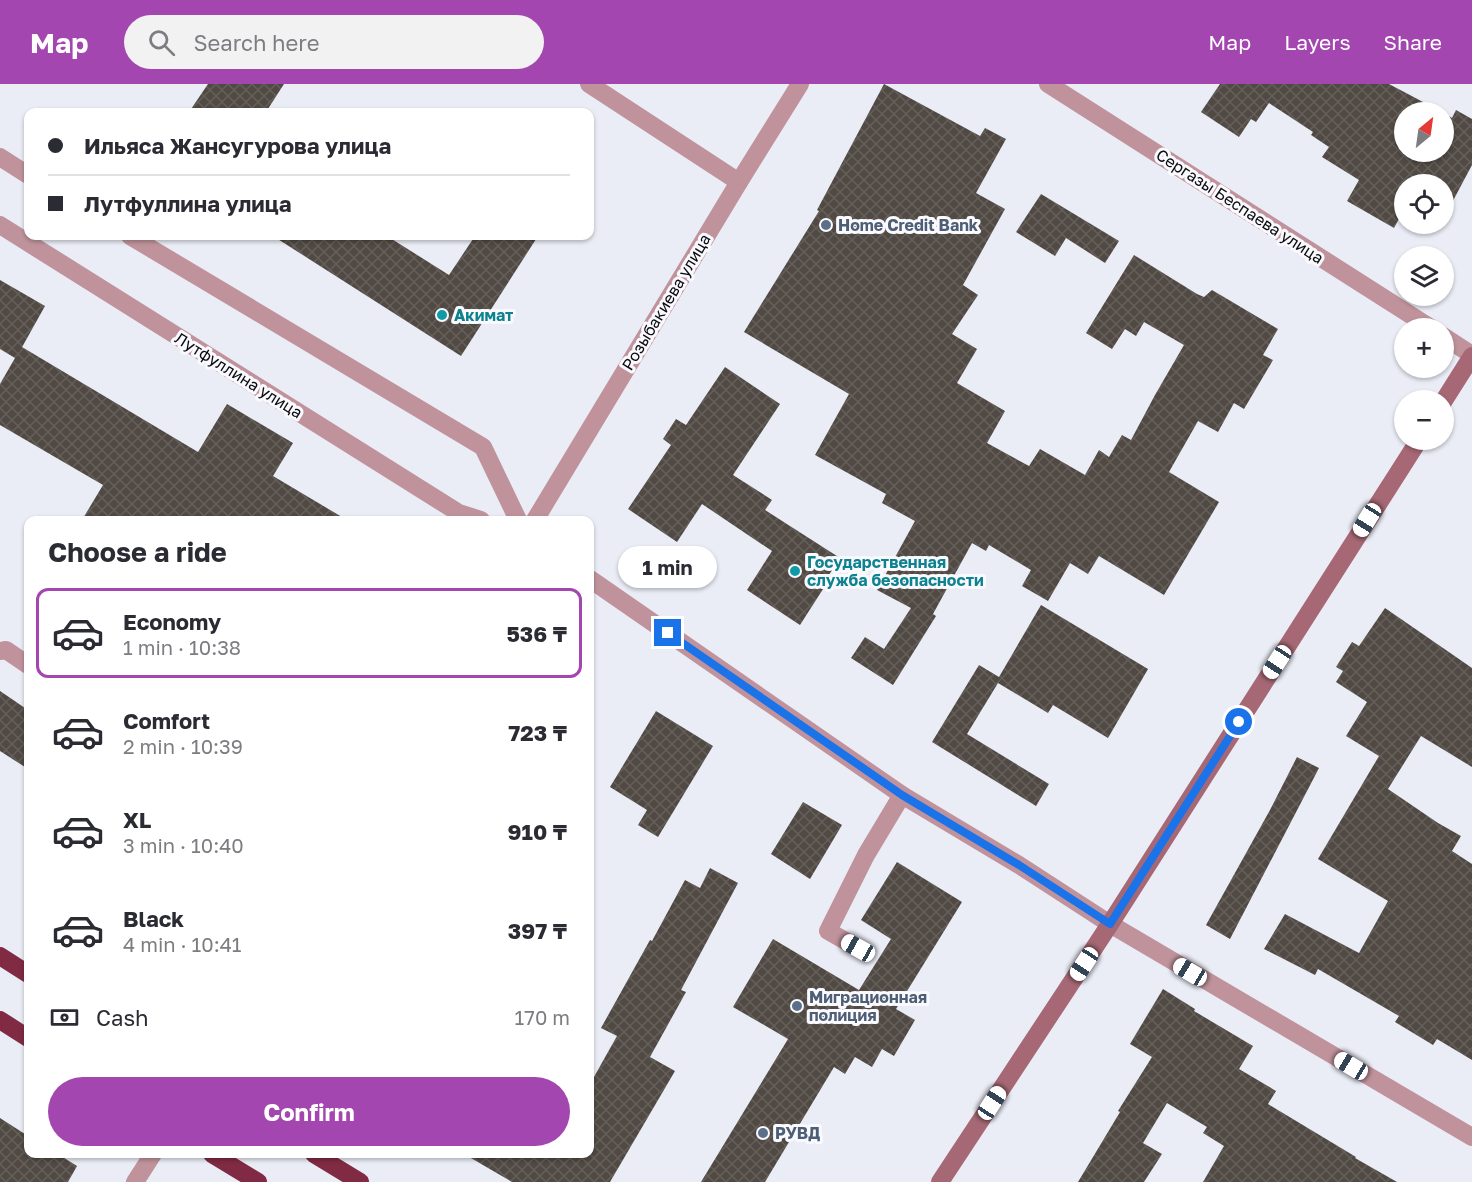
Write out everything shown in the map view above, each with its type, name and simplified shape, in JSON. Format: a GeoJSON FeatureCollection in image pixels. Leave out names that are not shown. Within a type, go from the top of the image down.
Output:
{"type":"FeatureCollection","features":[{"type":"Feature","properties":{"kind":"highway"},"geometry":{"type":"LineString","coordinates":[[0,956],[24,971]]}},
{"type":"Feature","properties":{"kind":"highway"},"geometry":{"type":"LineString","coordinates":[[0,1020],[24,1035]]}},
{"type":"Feature","properties":{"kind":"highway"},"geometry":{"type":"LineString","coordinates":[[219,1158],[258,1182]]}},
{"type":"Feature","properties":{"kind":"highway"},"geometry":{"type":"LineString","coordinates":[[321,1158],[360,1182]]}},
{"type":"Feature","properties":{"kind":"main road"},"geometry":{"type":"LineString","coordinates":[[1451,390],[1472,356]]}},
{"type":"Feature","properties":{"kind":"main road"},"geometry":{"type":"LineString","coordinates":[[940,1182],[1110,924],[1413,450]]}},
{"type":"Feature","properties":{"kind":"street"},"geometry":{"type":"LineString","coordinates":[[589,84],[739,182]]}},
{"type":"Feature","properties":{"kind":"street","name":"Розыбакиева улица"},"geometry":{"type":"LineString","coordinates":[[537,516],[800,84]]}},
{"type":"Feature","properties":{"kind":"street","name":"Сергазы Беспаева улица"},"geometry":{"type":"LineString","coordinates":[[1048,84],[1415,318]]}},
{"type":"Feature","properties":{"kind":"street"},"geometry":{"type":"LineString","coordinates":[[2,164],[24,173]]}},
{"type":"Feature","properties":{"kind":"street","name":"Лутфуллина улица"},"geometry":{"type":"LineString","coordinates":[[0,225],[459,513],[468,516]]}},
{"type":"Feature","properties":{"kind":"street"},"geometry":{"type":"LineString","coordinates":[[137,240],[483,447],[516,516]]}},
{"type":"Feature","properties":{"kind":"street"},"geometry":{"type":"LineString","coordinates":[[1454,344],[1472,356]]}},
{"type":"Feature","properties":{"kind":"street"},"geometry":{"type":"LineString","coordinates":[[594,582],[902,795],[1019,865],[1110,924],[1472,1137]]}},
{"type":"Feature","properties":{"kind":"street"},"geometry":{"type":"LineString","coordinates":[[0,651],[6,650],[24,662]]}},
{"type":"Feature","properties":{"kind":"street"},"geometry":{"type":"LineString","coordinates":[[858,948],[828,931],[866,855],[902,795]]}},
{"type":"Feature","properties":{"kind":"street"},"geometry":{"type":"LineString","coordinates":[[135,1182],[150,1158]]}},
{"type":"Feature","properties":{"kind":"building"},"geometry":{"type":"Polygon","coordinates":[[[208,84],[284,84],[269,108],[192,108],[208,84]]]}},
{"type":"Feature","properties":{"kind":"building"},"geometry":{"type":"Polygon","coordinates":[[[884,84],[980,136],[985,128],[1006,139],[976,193],[1005,209],[963,285],[978,295],[952,334],[977,349],[957,383],[1005,411],[987,443],[1029,466],[1040,449],[1085,475],[1099,450],[1109,457],[1122,435],[1131,440],[1184,345],[1144,322],[1136,336],[1125,329],[1112,349],[1086,333],[1134,255],[1197,294],[1204,297],[1212,290],[1278,329],[1263,355],[1273,360],[1244,409],[1234,403],[1218,432],[1198,421],[1169,472],[1219,502],[1164,595],[1099,556],[1088,574],[1070,563],[1048,601],[1022,586],[1031,570],[989,545],[986,551],[972,543],[933,614],[936,616],[893,685],[851,658],[865,637],[884,649],[911,608],[877,590],[915,521],[882,503],[886,494],[815,455],[849,394],[744,332],[819,211],[817,210],[884,84]]]}},
{"type":"Feature","properties":{"kind":"building"},"geometry":{"type":"Polygon","coordinates":[[[1220,84],[1389,84],[1423,102],[1394,102],[1394,162],[1454,162],[1454,114],[1456,110],[1472,119],[1472,165],[1454,199],[1454,174],[1394,174],[1394,228],[1347,201],[1359,180],[1322,157],[1329,147],[1311,135],[1313,132],[1269,103],[1256,122],[1251,119],[1239,137],[1201,112],[1220,84]]]}},
{"type":"Feature","properties":{"kind":"building"},"geometry":{"type":"Polygon","coordinates":[[[1041,194],[1119,241],[1105,263],[1066,238],[1055,256],[1016,232],[1041,194]]]}},
{"type":"Feature","properties":{"kind":"building","name":"Акимат"},"geometry":{"type":"Polygon","coordinates":[[[279,240],[393,240],[449,275],[472,240],[535,240],[461,356],[279,240]]]}},
{"type":"Feature","properties":{"kind":"building"},"geometry":{"type":"Polygon","coordinates":[[[0,280],[45,306],[22,347],[198,452],[227,404],[293,443],[273,476],[340,516],[84,516],[103,485],[0,425],[0,384],[15,358],[0,349],[0,280]]]}},
{"type":"Feature","properties":{"kind":"building"},"geometry":{"type":"Polygon","coordinates":[[[725,367],[780,404],[733,475],[772,500],[765,510],[840,558],[800,625],[747,590],[772,551],[702,504],[677,542],[628,509],[671,445],[663,439],[676,419],[686,425],[725,367]]]}},
{"type":"Feature","properties":{"kind":"building"},"geometry":{"type":"Polygon","coordinates":[[[1041,605],[1148,669],[1108,738],[1053,705],[1048,713],[998,683],[967,734],[1049,784],[1036,806],[932,742],[979,665],[999,677],[1041,605]]]}},
{"type":"Feature","properties":{"kind":"building"},"geometry":{"type":"Polygon","coordinates":[[[1385,608],[1472,668],[1472,767],[1421,736],[1388,789],[1461,836],[1452,851],[1472,864],[1472,1060],[1437,1039],[1433,1045],[1395,1022],[1399,1016],[1318,969],[1315,975],[1264,949],[1285,914],[1359,953],[1388,901],[1318,859],[1379,756],[1346,736],[1367,702],[1336,682],[1343,671],[1336,667],[1352,642],[1359,646],[1385,608]]]}},
{"type":"Feature","properties":{"kind":"building"},"geometry":{"type":"Polygon","coordinates":[[[0,691],[24,707],[24,766],[0,751],[0,691]]]}},
{"type":"Feature","properties":{"kind":"building"},"geometry":{"type":"Polygon","coordinates":[[[656,711],[713,746],[658,837],[638,825],[647,810],[610,787],[656,711]]]}},
{"type":"Feature","properties":{"kind":"building"},"geometry":{"type":"Polygon","coordinates":[[[1297,757],[1319,768],[1230,939],[1206,925],[1297,757]]]}},
{"type":"Feature","properties":{"kind":"building"},"geometry":{"type":"Polygon","coordinates":[[[803,802],[842,825],[810,879],[771,854],[803,802]]]}},
{"type":"Feature","properties":{"kind":"building"},"geometry":{"type":"Polygon","coordinates":[[[897,862],[962,902],[896,1009],[915,1020],[894,1056],[882,1049],[872,1067],[855,1057],[845,1074],[834,1067],[765,1182],[701,1182],[788,1039],[733,1007],[773,939],[859,990],[891,939],[861,920],[897,862]]]}},
{"type":"Feature","properties":{"kind":"building"},"geometry":{"type":"Polygon","coordinates":[[[710,868],[738,883],[681,990],[686,992],[650,1057],[675,1071],[610,1182],[512,1182],[471,1158],[594,1158],[594,1077],[617,1036],[601,1028],[685,880],[700,888],[710,868]]]}},
{"type":"Feature","properties":{"kind":"building"},"geometry":{"type":"Polygon","coordinates":[[[1163,989],[1195,1009],[1194,1011],[1253,1046],[1239,1069],[1276,1091],[1268,1104],[1397,1182],[1203,1182],[1224,1146],[1203,1133],[1207,1127],[1167,1103],[1143,1143],[1162,1154],[1144,1182],[1078,1182],[1152,1057],[1130,1044],[1163,989]]]}},
{"type":"Feature","properties":{"kind":"building"},"geometry":{"type":"Polygon","coordinates":[[[0,1118],[24,1133],[24,1158],[64,1158],[77,1166],[68,1182],[0,1182],[0,1118]]]}},
{"type":"Feature","properties":{"kind":"place","name":"Home Credit Bank"},"geometry":{"type":"Point","coordinates":[826,225]}},
{"type":"Feature","properties":{"kind":"place","name":"Акимат"},"geometry":{"type":"Point","coordinates":[442,315]}},
{"type":"Feature","properties":{"kind":"place","name":"Государственная служба безопасности"},"geometry":{"type":"Point","coordinates":[795,571]}},
{"type":"Feature","properties":{"kind":"place","name":"Миграционная полиция"},"geometry":{"type":"Point","coordinates":[797,1006]}},
{"type":"Feature","properties":{"kind":"place","name":"РУВД"},"geometry":{"type":"Point","coordinates":[763,1133]}},
{"type":"Feature","properties":{"kind":"route"},"geometry":{"type":"LineString","coordinates":[[668,633],[902,795],[1019,865],[1110,924],[1239,722]]}}]}
